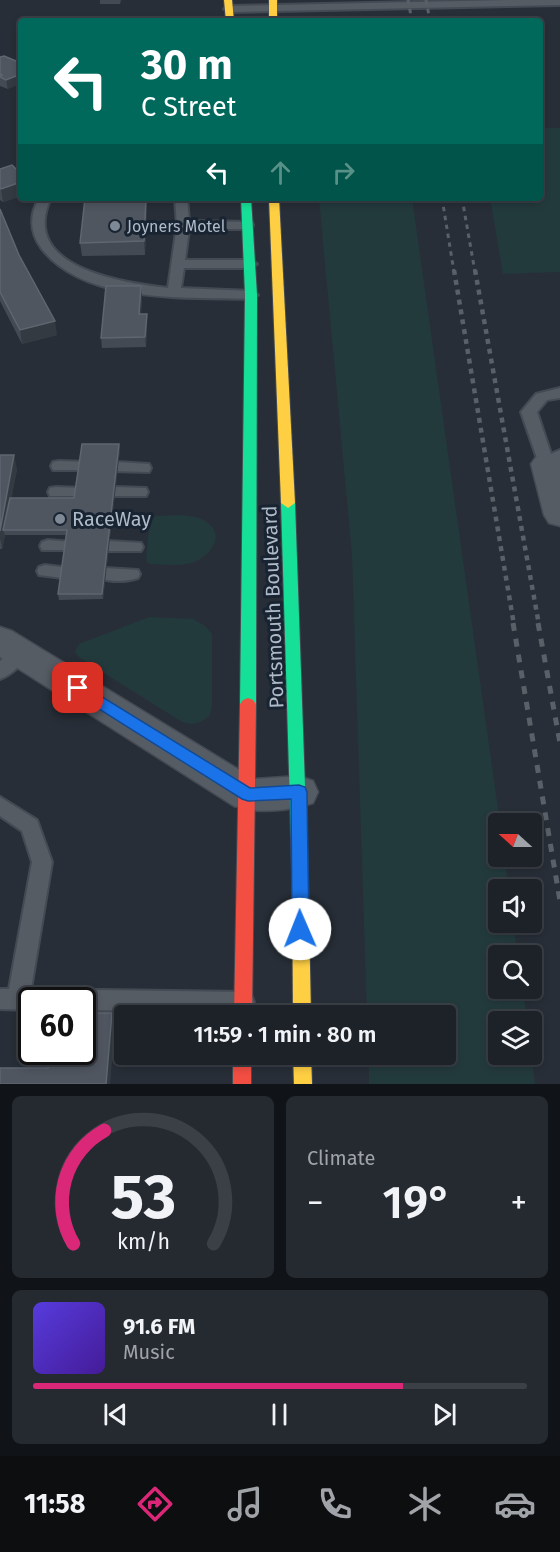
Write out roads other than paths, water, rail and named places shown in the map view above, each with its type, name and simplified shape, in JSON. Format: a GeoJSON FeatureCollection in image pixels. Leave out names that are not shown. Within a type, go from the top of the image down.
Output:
{"type":"FeatureCollection","features":[{"type":"Feature","properties":{"kind":"main road","name":"Portsmouth Boulevard"},"geometry":{"type":"LineString","coordinates":[[244,1005],[252,295],[246,201]]}},
{"type":"Feature","properties":{"kind":"main road","name":"Portsmouth Boulevard"},"geometry":{"type":"LineString","coordinates":[[274,201],[292,583],[299,792],[302,1005]]}},
{"type":"Feature","properties":{"kind":"main road"},"geometry":{"type":"LineString","coordinates":[[242,1084],[243,1065]]}},
{"type":"Feature","properties":{"kind":"main road"},"geometry":{"type":"LineString","coordinates":[[302,1065],[303,1084]]}},
{"type":"Feature","properties":{"kind":"street"},"geometry":{"type":"LineString","coordinates":[[553,460],[560,515]]}},
{"type":"Feature","properties":{"kind":"street"},"geometry":{"type":"LineString","coordinates":[[7,655],[248,795],[299,792]]}},
{"type":"Feature","properties":{"kind":"lane"},"geometry":{"type":"LineString","coordinates":[[229,10],[560,2]]}},
{"type":"Feature","properties":{"kind":"lane"},"geometry":{"type":"LineString","coordinates":[[44,201],[38,220],[39,235],[46,249],[77,273],[119,285],[174,291],[252,295]]}},
{"type":"Feature","properties":{"kind":"lane"},"geometry":{"type":"LineString","coordinates":[[174,291],[183,225],[181,201]]}},
{"type":"Feature","properties":{"kind":"lane"},"geometry":{"type":"LineString","coordinates":[[183,225],[247,225]]}},
{"type":"Feature","properties":{"kind":"lane"},"geometry":{"type":"LineString","coordinates":[[178,264],[250,264]]}},
{"type":"Feature","properties":{"kind":"lane"},"geometry":{"type":"LineString","coordinates":[[553,460],[530,412],[535,400],[546,393],[560,393]]}},
{"type":"Feature","properties":{"kind":"lane"},"geometry":{"type":"LineString","coordinates":[[59,466],[81,466]]}},
{"type":"Feature","properties":{"kind":"lane"},"geometry":{"type":"LineString","coordinates":[[117,467],[143,468]]}},
{"type":"Feature","properties":{"kind":"lane"},"geometry":{"type":"LineString","coordinates":[[56,492],[77,492]]}},
{"type":"Feature","properties":{"kind":"lane"},"geometry":{"type":"LineString","coordinates":[[115,492],[140,492]]}},
{"type":"Feature","properties":{"kind":"lane"},"geometry":{"type":"LineString","coordinates":[[48,546],[66,546]]}},
{"type":"Feature","properties":{"kind":"lane"},"geometry":{"type":"LineString","coordinates":[[109,547],[135,547]]}},
{"type":"Feature","properties":{"kind":"lane"},"geometry":{"type":"LineString","coordinates":[[45,571],[63,572]]}},
{"type":"Feature","properties":{"kind":"lane"},"geometry":{"type":"LineString","coordinates":[[105,574],[132,574]]}},
{"type":"Feature","properties":{"kind":"lane"},"geometry":{"type":"LineString","coordinates":[[0,805],[30,826],[42,862],[9,999],[150,1005]]}},
{"type":"Feature","properties":{"kind":"railway"},"geometry":{"type":"LineString","coordinates":[[408,0],[411,18]]}},
{"type":"Feature","properties":{"kind":"railway"},"geometry":{"type":"LineString","coordinates":[[426,0],[429,18]]}},
{"type":"Feature","properties":{"kind":"railway"},"geometry":{"type":"LineString","coordinates":[[442,201],[454,272]]}},
{"type":"Feature","properties":{"kind":"railway"},"geometry":{"type":"LineString","coordinates":[[463,201],[475,272]]}},
{"type":"Feature","properties":{"kind":"railway"},"geometry":{"type":"LineString","coordinates":[[454,270],[514,625]]}},
{"type":"Feature","properties":{"kind":"railway"},"geometry":{"type":"LineString","coordinates":[[475,270],[539,625]]}},
{"type":"Feature","properties":{"kind":"railway"},"geometry":{"type":"LineString","coordinates":[[513,623],[560,901]]}},
{"type":"Feature","properties":{"kind":"railway"},"geometry":{"type":"LineString","coordinates":[[538,623],[560,743]]}},
{"type":"Feature","properties":{"kind":"place","name":"Joyners Motel"},"geometry":{"type":"Point","coordinates":[115,226]}},
{"type":"Feature","properties":{"kind":"place","name":"RaceWay"},"geometry":{"type":"Point","coordinates":[60,519]}}]}
